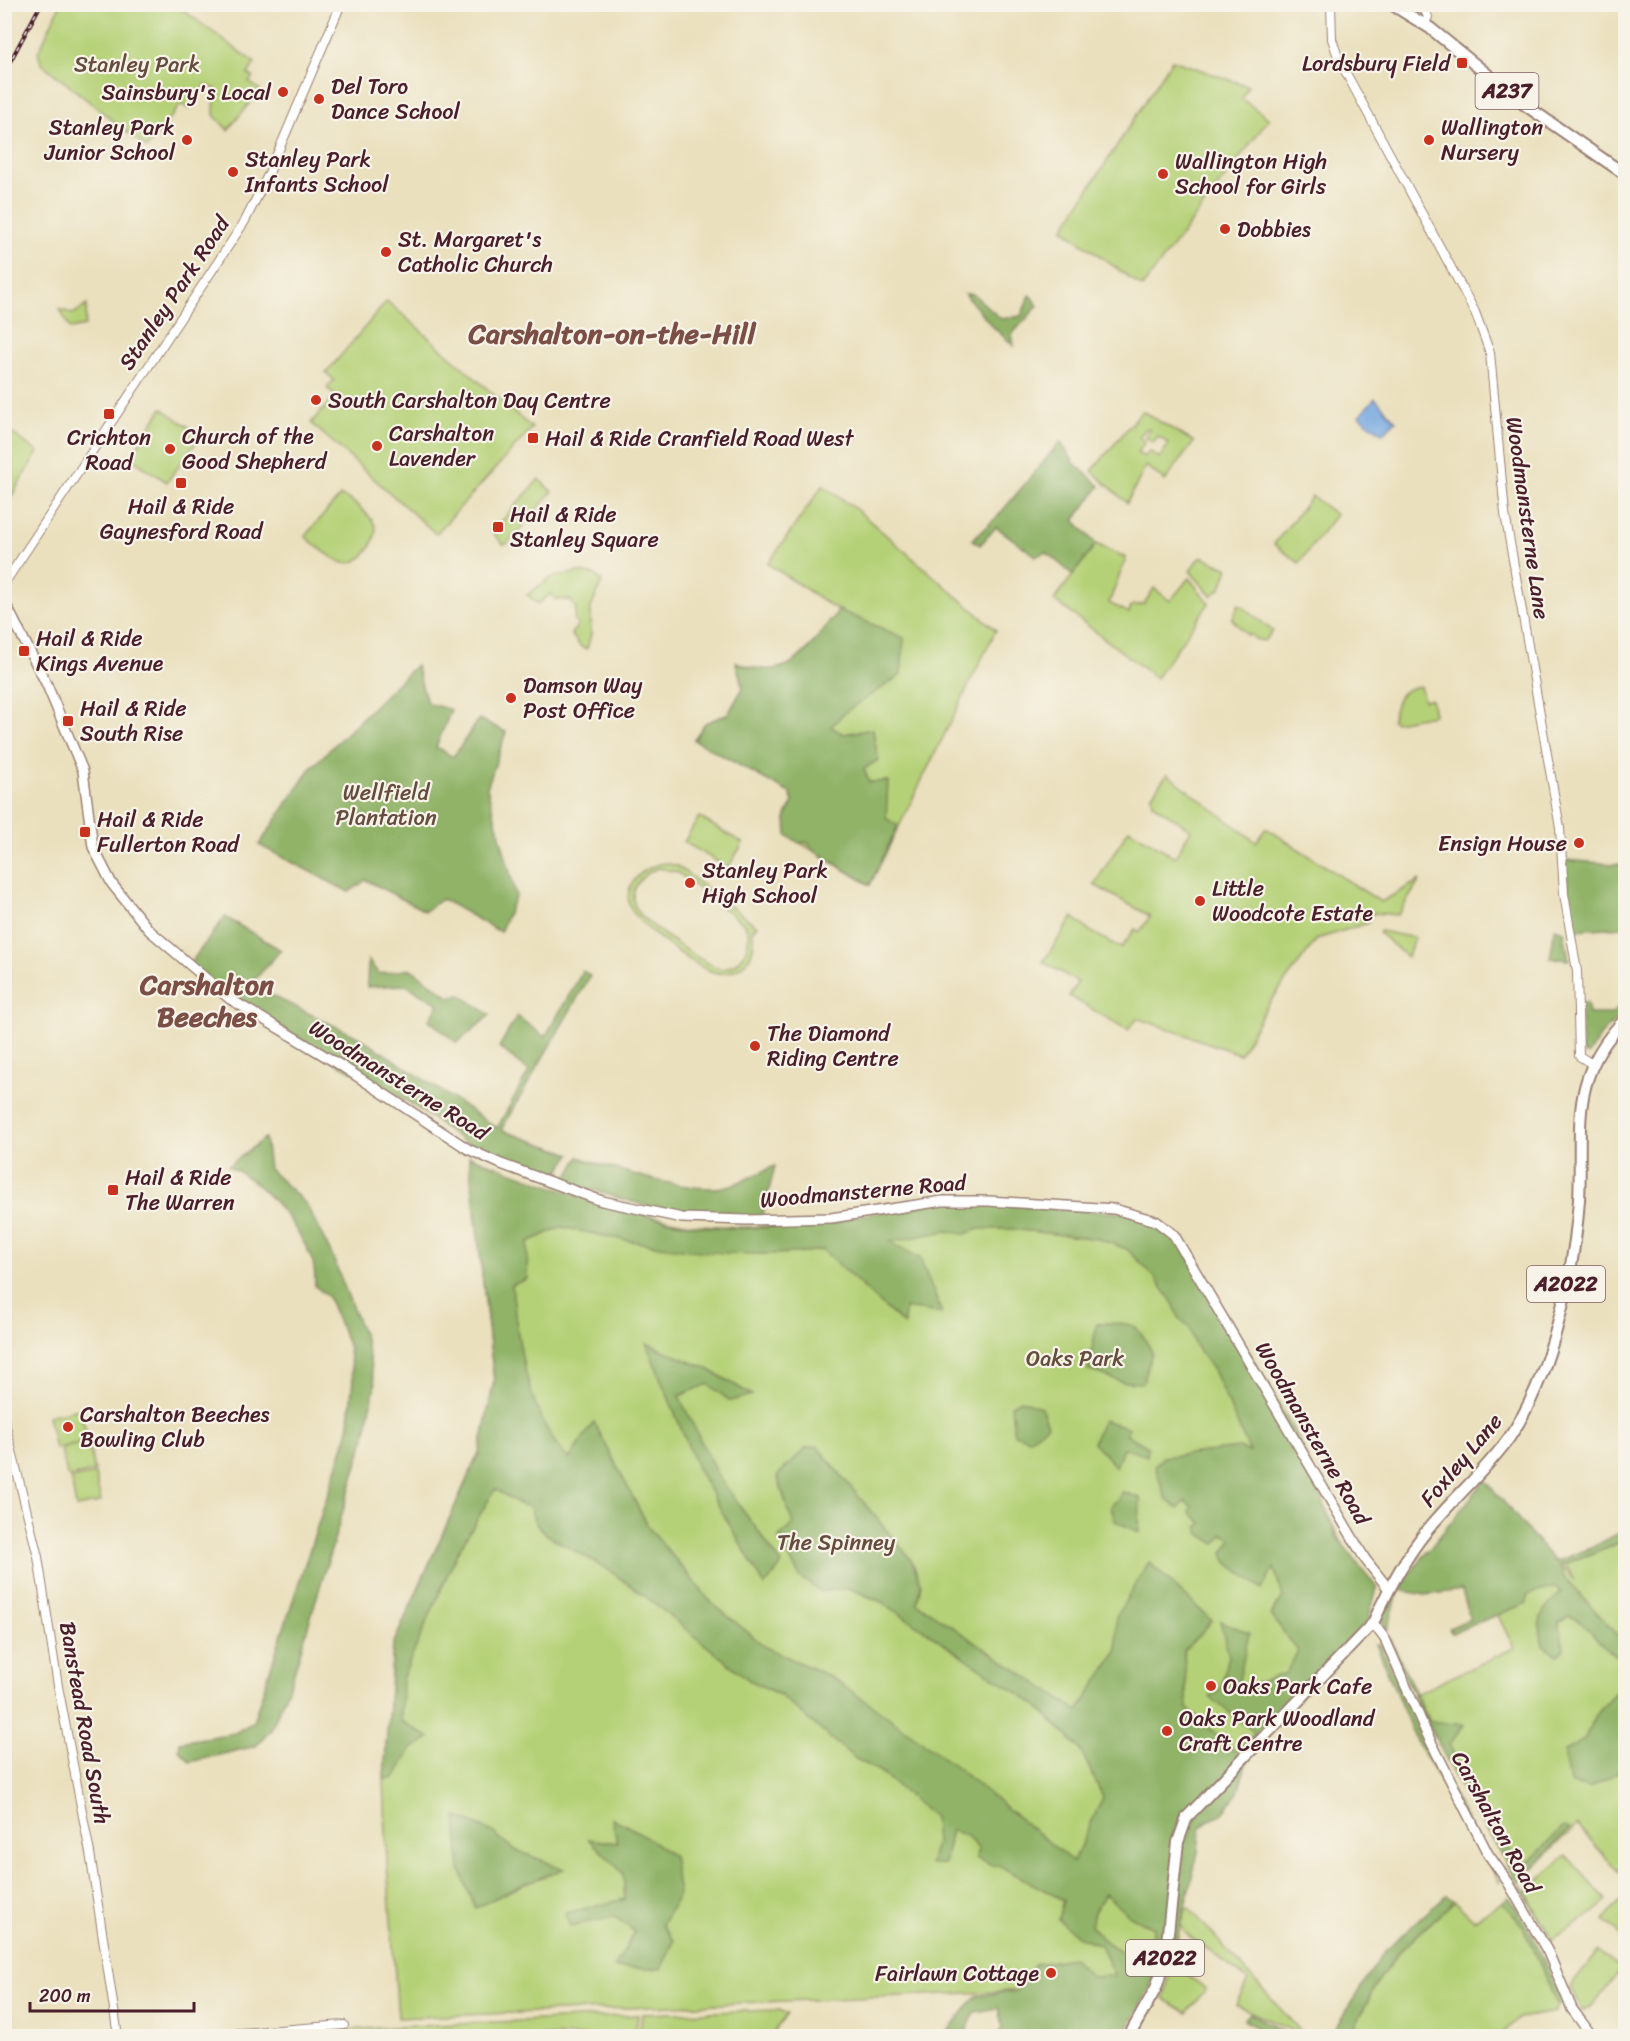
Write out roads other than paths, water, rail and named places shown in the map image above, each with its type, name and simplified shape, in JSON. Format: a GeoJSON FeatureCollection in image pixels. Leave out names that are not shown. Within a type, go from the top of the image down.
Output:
{"type":"FeatureCollection","features":[{"type":"Feature","properties":{"kind":"main road","name":"A237"},"geometry":{"type":"LineString","coordinates":[[1391,4],[1425,24],[1525,105],[1626,175]]}},
{"type":"Feature","properties":{"kind":"main road","name":"Woodmansterne Road"},"geometry":{"type":"LineString","coordinates":[[4,601],[47,685],[83,771],[93,848],[112,884],[149,930],[230,999],[340,1065],[468,1149],[501,1164],[602,1201],[682,1218],[746,1220],[831,1218],[944,1202],[988,1201],[1114,1209],[1156,1221],[1174,1235],[1365,1559],[1388,1587]]}},
{"type":"Feature","properties":{"kind":"main road","name":"A2022"},"geometry":{"type":"LineString","coordinates":[[1592,1064],[1606,1041],[1626,1018]]}},
{"type":"Feature","properties":{"kind":"main road","name":"Foxley Lane"},"geometry":{"type":"LineString","coordinates":[[1373,1623],[1388,1587],[1424,1534],[1509,1438],[1532,1399],[1545,1368],[1560,1310],[1577,1223],[1581,1097],[1592,1064]]}},
{"type":"Feature","properties":{"kind":"main road","name":"A2022"},"geometry":{"type":"LineString","coordinates":[[1130,2037],[1156,1988],[1165,1960],[1178,1842],[1187,1817],[1373,1623]]}},
{"type":"Feature","properties":{"kind":"main road","name":"Carshalton Road"},"geometry":{"type":"LineString","coordinates":[[1373,1623],[1385,1639],[1426,1732],[1488,1854],[1508,1882],[1548,1952],[1572,2009],[1592,2037]]}},
{"type":"Feature","properties":{"kind":"street","name":"Stanley Park Road"},"geometry":{"type":"LineString","coordinates":[[4,584],[245,220],[269,173],[341,4]]}},
{"type":"Feature","properties":{"kind":"street","name":"Woodmansterne Lane"},"geometry":{"type":"LineString","coordinates":[[1331,4],[1331,32],[1339,60],[1475,312],[1490,353],[1505,514],[1560,829],[1564,894],[1577,971],[1579,1056],[1592,1064]]}},
{"type":"Feature","properties":{"kind":"street"},"geometry":{"type":"LineString","coordinates":[[1422,4],[1428,17],[1425,24]]}},
{"type":"Feature","properties":{"kind":"street","name":"Banstead Road South"},"geometry":{"type":"LineString","coordinates":[[4,1419],[38,1557],[58,1686],[90,1853],[118,2037]]}},
{"type":"Feature","properties":{"kind":"street"},"geometry":{"type":"LineString","coordinates":[[201,2037],[344,2025]]}},
{"type":"Feature","properties":{"kind":"water"},"geometry":{"type":"Polygon","coordinates":[[[1375,398],[1396,421],[1383,434],[1359,416],[1375,398]]]}},
{"type":"Feature","properties":{"kind":"railway"},"geometry":{"type":"LineString","coordinates":[[4,73],[41,4]]}},
{"type":"Feature","properties":{"kind":"place","name":"Lordsbury Field"},"geometry":{"type":"Point","coordinates":[1462,63]}},
{"type":"Feature","properties":{"kind":"place","name":"Sainsbury's Local"},"geometry":{"type":"Point","coordinates":[283,92]}},
{"type":"Feature","properties":{"kind":"place","name":"Del Toro Dance School"},"geometry":{"type":"Point","coordinates":[319,99]}},
{"type":"Feature","properties":{"kind":"place","name":"Stanley Park Junior School"},"geometry":{"type":"Point","coordinates":[187,140]}},
{"type":"Feature","properties":{"kind":"place","name":"Wallington Nursery"},"geometry":{"type":"Point","coordinates":[1429,140]}},
{"type":"Feature","properties":{"kind":"place","name":"Stanley Park Infants School"},"geometry":{"type":"Point","coordinates":[233,172]}},
{"type":"Feature","properties":{"kind":"place","name":"Wallington High School for Girls"},"geometry":{"type":"Point","coordinates":[1163,174]}},
{"type":"Feature","properties":{"kind":"place","name":"Dobbies"},"geometry":{"type":"Point","coordinates":[1225,229]}},
{"type":"Feature","properties":{"kind":"place","name":"St. Margaret's Catholic Church"},"geometry":{"type":"Point","coordinates":[386,252]}},
{"type":"Feature","properties":{"kind":"place","name":"South Carshalton Day Centre"},"geometry":{"type":"Point","coordinates":[316,400]}},
{"type":"Feature","properties":{"kind":"place","name":"Crichton Road"},"geometry":{"type":"Point","coordinates":[109,414]}},
{"type":"Feature","properties":{"kind":"place","name":"Hail & Ride Cranfield Road West"},"geometry":{"type":"Point","coordinates":[533,438]}},
{"type":"Feature","properties":{"kind":"place","name":"Carshalton Lavender"},"geometry":{"type":"Point","coordinates":[377,446]}},
{"type":"Feature","properties":{"kind":"place","name":"Church of the Good Shepherd"},"geometry":{"type":"Point","coordinates":[170,449]}},
{"type":"Feature","properties":{"kind":"place","name":"Hail & Ride Gaynesford Road"},"geometry":{"type":"Point","coordinates":[181,483]}},
{"type":"Feature","properties":{"kind":"place","name":"Hail & Ride Stanley Square"},"geometry":{"type":"Point","coordinates":[498,527]}},
{"type":"Feature","properties":{"kind":"place","name":"Hail & Ride Kings Avenue"},"geometry":{"type":"Point","coordinates":[24,651]}},
{"type":"Feature","properties":{"kind":"place","name":"Damson Way Post Office"},"geometry":{"type":"Point","coordinates":[511,698]}},
{"type":"Feature","properties":{"kind":"place","name":"Hail & Ride South Rise"},"geometry":{"type":"Point","coordinates":[68,721]}},
{"type":"Feature","properties":{"kind":"place","name":"Hail & Ride Fullerton Road"},"geometry":{"type":"Point","coordinates":[85,832]}},
{"type":"Feature","properties":{"kind":"place","name":"Ensign House"},"geometry":{"type":"Point","coordinates":[1579,843]}},
{"type":"Feature","properties":{"kind":"place","name":"Stanley Park High School"},"geometry":{"type":"Point","coordinates":[690,883]}},
{"type":"Feature","properties":{"kind":"place","name":"Little Woodcote Estate"},"geometry":{"type":"Point","coordinates":[1200,901]}},
{"type":"Feature","properties":{"kind":"place","name":"The Diamond Riding Centre"},"geometry":{"type":"Point","coordinates":[755,1046]}},
{"type":"Feature","properties":{"kind":"place","name":"Hail & Ride The Warren"},"geometry":{"type":"Point","coordinates":[113,1190]}},
{"type":"Feature","properties":{"kind":"place","name":"Carshalton Beeches Bowling Club"},"geometry":{"type":"Point","coordinates":[68,1427]}},
{"type":"Feature","properties":{"kind":"place","name":"Oaks Park Cafe"},"geometry":{"type":"Point","coordinates":[1211,1686]}},
{"type":"Feature","properties":{"kind":"place","name":"Oaks Park Woodland Craft Centre"},"geometry":{"type":"Point","coordinates":[1167,1731]}},
{"type":"Feature","properties":{"kind":"place","name":"Fairlawn Cottage"},"geometry":{"type":"Point","coordinates":[1051,1973]}},
{"type":"Feature","properties":{"kind":"district","name":"Carshalton-on-the-Hill"},"geometry":{"type":"Point","coordinates":[612,333]}},
{"type":"Feature","properties":{"kind":"district","name":"Carshalton Beeches"},"geometry":{"type":"Point","coordinates":[207,1000]}},
{"type":"Feature","properties":{"kind":"park label","name":"Stanley Park"},"geometry":{"type":"Point","coordinates":[137,64]}},
{"type":"Feature","properties":{"kind":"park label","name":"Wellfield Plantation"},"geometry":{"type":"Point","coordinates":[386,804]}},
{"type":"Feature","properties":{"kind":"park label","name":"Oaks Park"},"geometry":{"type":"Point","coordinates":[1075,1358]}},
{"type":"Feature","properties":{"kind":"park label","name":"The Spinney"},"geometry":{"type":"Point","coordinates":[836,1542]}}]}
